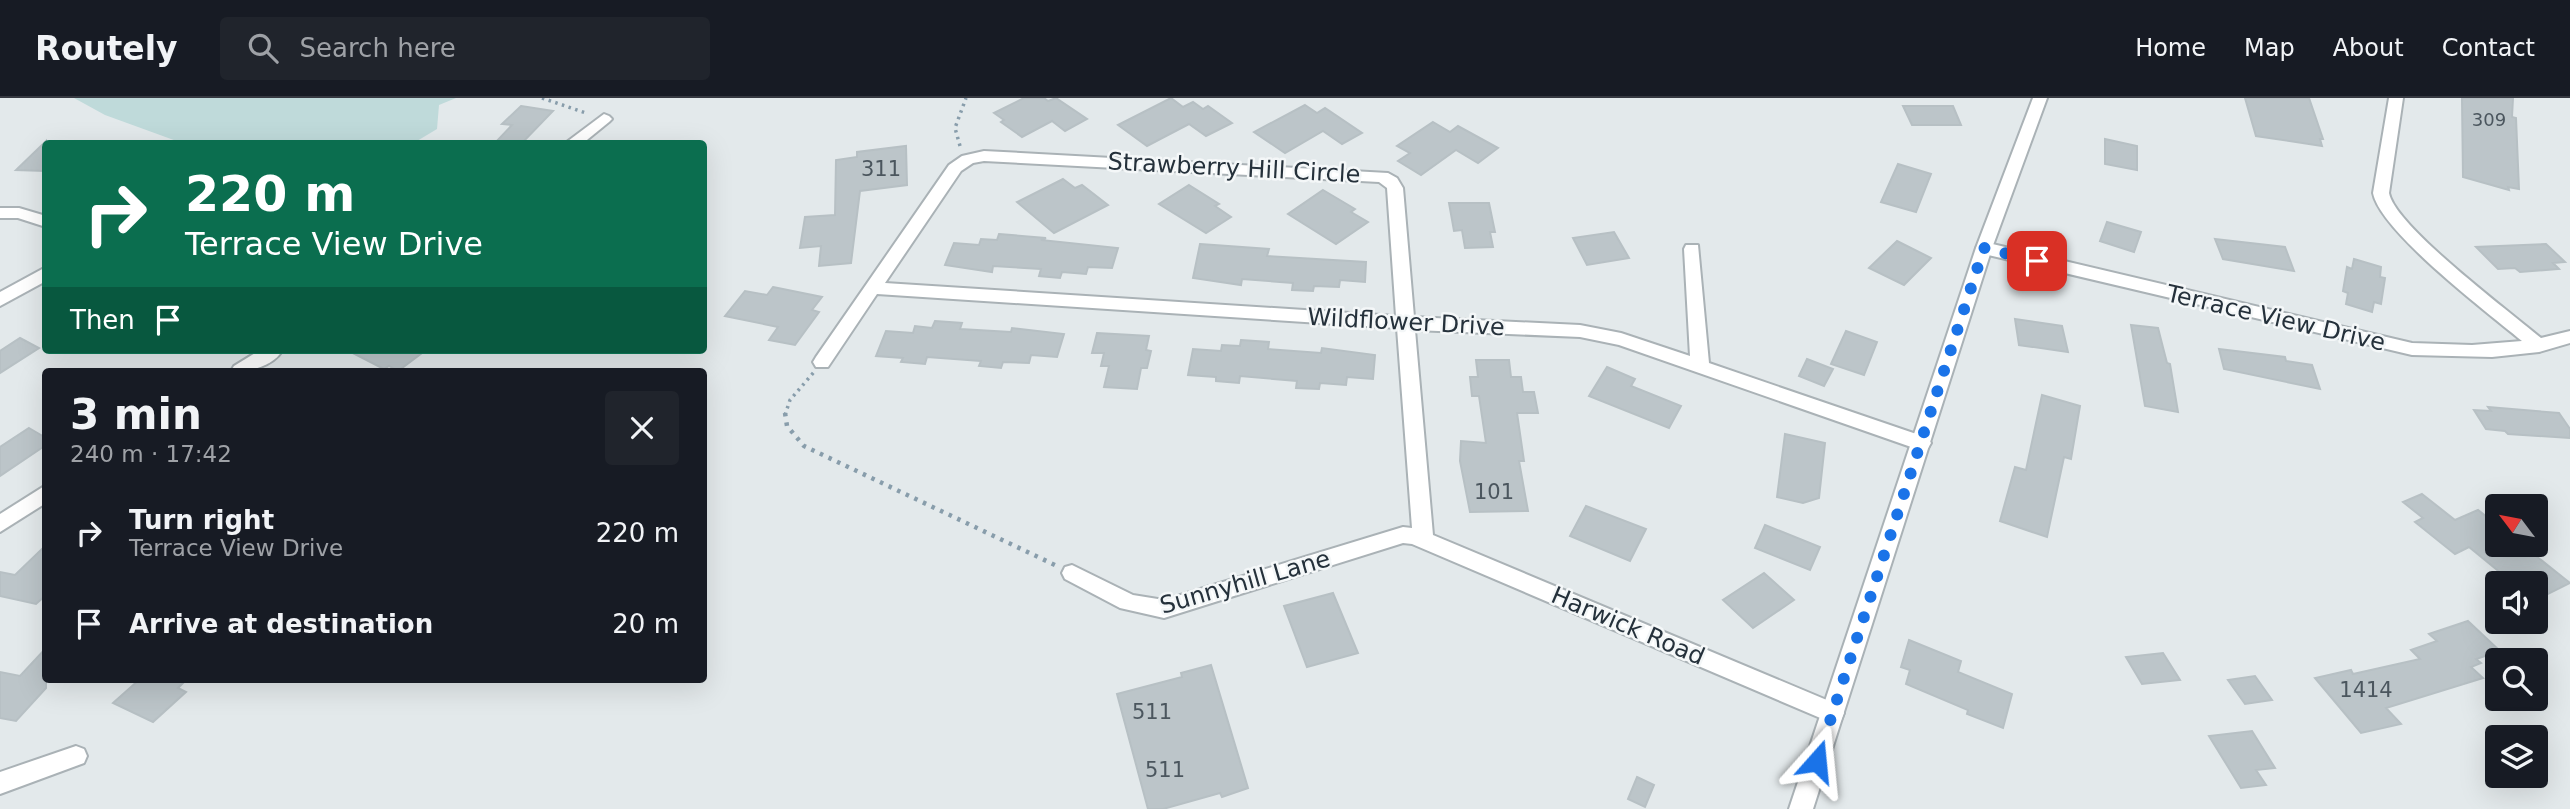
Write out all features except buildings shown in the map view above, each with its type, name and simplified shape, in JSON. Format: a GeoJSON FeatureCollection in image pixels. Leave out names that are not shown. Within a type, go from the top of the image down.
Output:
{"type":"FeatureCollection","features":[{"type":"Feature","properties":{"kind":"street"},"geometry":{"type":"LineString","coordinates":[[1801,809],[1984,248],[2040,98]]}},
{"type":"Feature","properties":{"kind":"street"},"geometry":{"type":"LineString","coordinates":[[2396,98],[2381,193],[2383,204],[2405,232],[2539,346]]}},
{"type":"Feature","properties":{"kind":"street"},"geometry":{"type":"LineString","coordinates":[[576,140],[604,119]]}},
{"type":"Feature","properties":{"kind":"street","name":"Strawberry Hill Circle"},"geometry":{"type":"LineString","coordinates":[[968,159],[984,156],[1382,177],[1391,182],[1395,188],[1423,538]]}},
{"type":"Feature","properties":{"kind":"street"},"geometry":{"type":"LineString","coordinates":[[822,362],[956,168],[968,159]]}},
{"type":"Feature","properties":{"kind":"street"},"geometry":{"type":"LineString","coordinates":[[0,213],[19,213],[42,221]]}},
{"type":"Feature","properties":{"kind":"street","name":"Terrace View Drive"},"geometry":{"type":"LineString","coordinates":[[1984,248],[2412,349],[2472,353],[2539,346],[2570,337]]}},
{"type":"Feature","properties":{"kind":"street"},"geometry":{"type":"LineString","coordinates":[[1692,249],[1700,366]]}},
{"type":"Feature","properties":{"kind":"street"},"geometry":{"type":"LineString","coordinates":[[0,300],[42,275]]}},
{"type":"Feature","properties":{"kind":"street","name":"Wildflower Drive"},"geometry":{"type":"LineString","coordinates":[[873,288],[1406,323],[1580,331],[1621,339],[1922,443]]}},
{"type":"Feature","properties":{"kind":"street"},"geometry":{"type":"LineString","coordinates":[[245,368],[268,354]]}},
{"type":"Feature","properties":{"kind":"street"},"geometry":{"type":"LineString","coordinates":[[0,524],[42,495]]}},
{"type":"Feature","properties":{"kind":"street","name":"Sunnyhill Lane"},"geometry":{"type":"LineString","coordinates":[[1072,573],[1129,604],[1146,609],[1164,609],[1404,536],[1423,538]]}},
{"type":"Feature","properties":{"kind":"street","name":"Harwick Road"},"geometry":{"type":"LineString","coordinates":[[1423,538],[1833,713]]}},
{"type":"Feature","properties":{"kind":"street"},"geometry":{"type":"LineString","coordinates":[[0,783],[76,756]]}},
{"type":"Feature","properties":{"kind":"path"},"geometry":{"type":"LineString","coordinates":[[542,98],[604,119]]}},
{"type":"Feature","properties":{"kind":"path"},"geometry":{"type":"LineString","coordinates":[[966,98],[955,128],[955,139],[968,159]]}},
{"type":"Feature","properties":{"kind":"path"},"geometry":{"type":"LineString","coordinates":[[822,362],[789,401],[784,417],[788,433],[804,446],[1072,573]]}},
{"type":"Feature","properties":{"kind":"shaded area"},"geometry":{"type":"Polygon","coordinates":[[[74,98],[456,98],[439,105],[437,129],[419,140],[174,140],[105,115],[74,98]]]}},
{"type":"Feature","properties":{"kind":"route"},"geometry":{"type":"LineString","coordinates":[[1817,761],[1984,248],[2037,261]]}}]}
